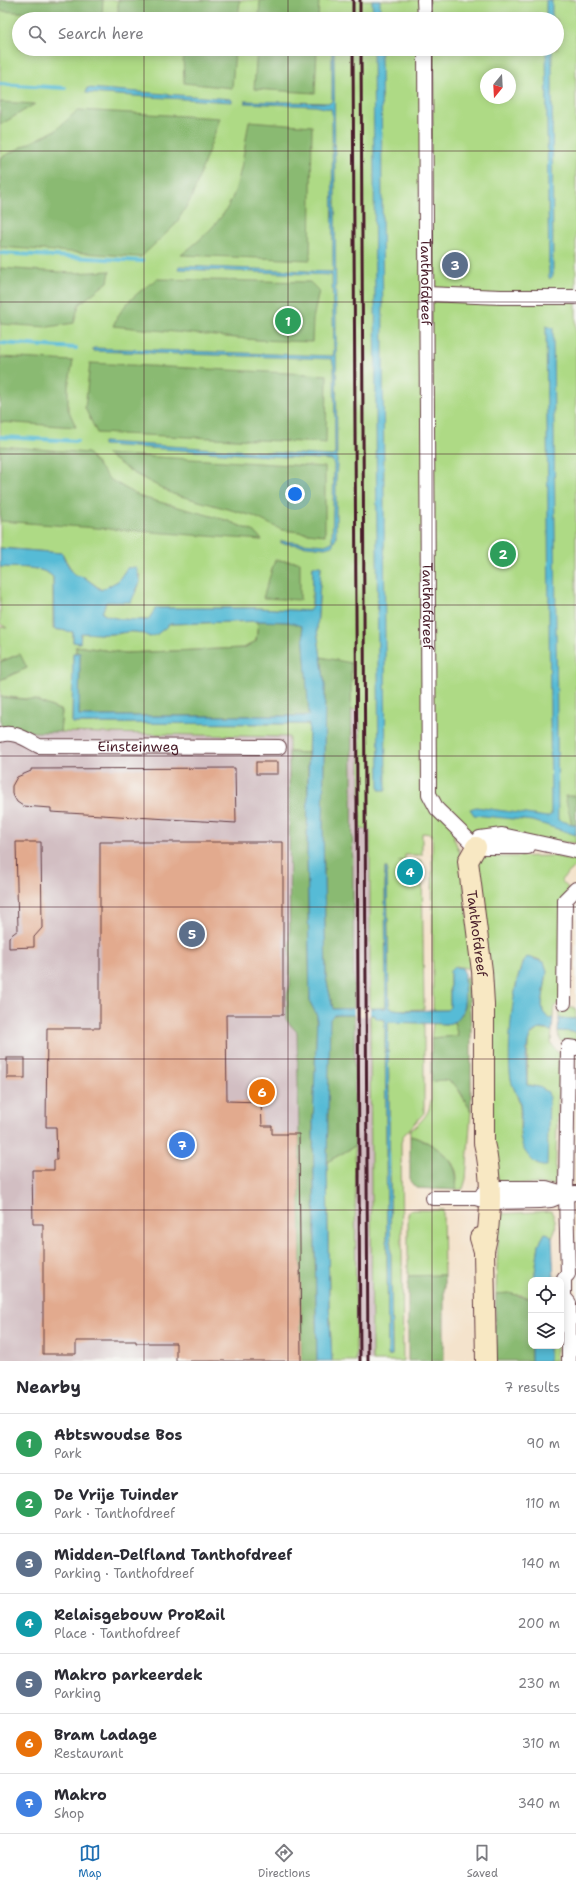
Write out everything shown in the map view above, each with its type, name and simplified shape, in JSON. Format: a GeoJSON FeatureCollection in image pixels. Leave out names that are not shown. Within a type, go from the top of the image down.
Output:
{"type":"FeatureCollection","features":[{"type":"Feature","properties":{"kind":"street"},"geometry":{"type":"LineString","coordinates":[[424,0],[425,12]]}},
{"type":"Feature","properties":{"kind":"street","name":"Tanthofdreef"},"geometry":{"type":"LineString","coordinates":[[425,56],[429,794],[437,809],[476,846],[468,861],[482,971],[484,1004],[484,1143],[488,1160],[484,1196],[489,1232],[484,1251],[486,1361]]}},
{"type":"Feature","properties":{"kind":"street"},"geometry":{"type":"LineString","coordinates":[[426,294],[501,297],[576,297]]}},
{"type":"Feature","properties":{"kind":"street","name":"Einsteinweg"},"geometry":{"type":"LineString","coordinates":[[0,735],[15,735],[39,746],[279,747]]}},
{"type":"Feature","properties":{"kind":"street"},"geometry":{"type":"LineString","coordinates":[[476,846],[480,838],[502,835],[576,850]]}},
{"type":"Feature","properties":{"kind":"street"},"geometry":{"type":"LineString","coordinates":[[564,1003],[565,900],[576,889]]}},
{"type":"Feature","properties":{"kind":"street"},"geometry":{"type":"LineString","coordinates":[[569,1361],[569,1303],[564,1297],[564,1278],[568,1274],[571,1193],[568,1047],[576,1048]]}},
{"type":"Feature","properties":{"kind":"street"},"geometry":{"type":"LineString","coordinates":[[433,1198],[484,1196],[551,1200],[571,1193]]}},
{"type":"Feature","properties":{"kind":"shaded area"},"geometry":{"type":"Polygon","coordinates":[[[346,56],[370,822],[372,1361],[356,1361],[346,56]]]}},
{"type":"Feature","properties":{"kind":"shaded area"},"geometry":{"type":"Polygon","coordinates":[[[0,713],[309,724],[317,1361],[0,1361],[0,713]]]}},
{"type":"Feature","properties":{"kind":"green space"},"geometry":{"type":"Polygon","coordinates":[[[0,0],[576,0],[576,843],[453,836],[460,853],[475,970],[456,966],[450,974],[450,1007],[447,1010],[433,1010],[432,834],[422,833],[422,855],[405,855],[405,860],[398,861],[405,861],[406,883],[414,882],[414,861],[421,860],[422,862],[424,1009],[396,1010],[389,1007],[387,868],[385,868],[386,1008],[370,1009],[370,830],[360,829],[360,710],[325,710],[325,686],[317,630],[321,566],[313,566],[312,607],[309,611],[257,608],[156,608],[148,620],[117,618],[102,613],[106,602],[137,590],[140,582],[140,575],[127,568],[118,581],[102,590],[84,577],[74,575],[62,553],[0,548],[0,0]]]}},
{"type":"Feature","properties":{"kind":"green space"},"geometry":{"type":"Polygon","coordinates":[[[0,0],[103,0],[102,12],[0,11],[0,0]]]}},
{"type":"Feature","properties":{"kind":"green space"},"geometry":{"type":"Polygon","coordinates":[[[118,0],[240,0],[239,12],[118,12],[118,0]]]}},
{"type":"Feature","properties":{"kind":"green space"},"geometry":{"type":"Polygon","coordinates":[[[260,0],[319,0],[318,12],[259,12],[260,0]]]}},
{"type":"Feature","properties":{"kind":"green space"},"geometry":{"type":"Polygon","coordinates":[[[183,56],[234,56],[232,88],[184,83],[183,56]]]}},
{"type":"Feature","properties":{"kind":"green space"},"geometry":{"type":"Polygon","coordinates":[[[256,56],[317,56],[315,93],[254,89],[256,56]]]}},
{"type":"Feature","properties":{"kind":"green space"},"geometry":{"type":"Polygon","coordinates":[[[0,102],[35,104],[0,125],[0,102]]]}},
{"type":"Feature","properties":{"kind":"green space"},"geometry":{"type":"Polygon","coordinates":[[[78,110],[220,118],[192,197],[175,225],[141,257],[0,247],[0,158],[56,130],[78,110]]]}},
{"type":"Feature","properties":{"kind":"green space"},"geometry":{"type":"Polygon","coordinates":[[[249,121],[312,126],[310,260],[181,255],[211,229],[231,201],[239,179],[249,121]]]}},
{"type":"Feature","properties":{"kind":"green space"},"geometry":{"type":"Polygon","coordinates":[[[0,268],[75,273],[110,271],[108,282],[79,304],[74,323],[48,327],[0,324],[0,268]]]}},
{"type":"Feature","properties":{"kind":"green space"},"geometry":{"type":"Polygon","coordinates":[[[157,279],[310,282],[319,291],[313,319],[312,342],[257,340],[113,326],[121,311],[131,299],[157,279]]]}},
{"type":"Feature","properties":{"kind":"green space"},"geometry":{"type":"Polygon","coordinates":[[[0,357],[73,361],[68,387],[68,409],[76,427],[0,422],[0,357]]]}},
{"type":"Feature","properties":{"kind":"green space"},"geometry":{"type":"Polygon","coordinates":[[[90,363],[327,375],[326,443],[97,433],[85,408],[90,363]]]}},
{"type":"Feature","properties":{"kind":"green space"},"geometry":{"type":"Polygon","coordinates":[[[0,446],[88,453],[109,479],[141,497],[226,520],[255,532],[262,540],[0,521],[0,446]]]}},
{"type":"Feature","properties":{"kind":"green space"},"geometry":{"type":"Polygon","coordinates":[[[106,454],[325,467],[325,535],[282,530],[253,516],[173,494],[133,473],[106,454]]]}},
{"type":"Feature","properties":{"kind":"green space"},"geometry":{"type":"Polygon","coordinates":[[[275,560],[300,562],[300,600],[263,598],[275,560]]]}},
{"type":"Feature","properties":{"kind":"green space"},"geometry":{"type":"Polygon","coordinates":[[[0,567],[35,569],[48,573],[53,577],[53,629],[73,632],[73,642],[80,643],[81,633],[110,634],[135,632],[150,637],[170,624],[258,621],[256,641],[244,648],[125,653],[76,646],[76,653],[73,653],[72,723],[309,724],[308,753],[289,752],[289,737],[60,732],[62,711],[35,700],[0,696],[0,680],[27,668],[19,654],[0,662],[0,627],[7,628],[0,624],[0,567]]]}},
{"type":"Feature","properties":{"kind":"green space"},"geometry":{"type":"Polygon","coordinates":[[[258,621],[289,622],[301,625],[303,632],[310,716],[79,716],[80,653],[76,653],[76,646],[125,653],[244,648],[256,641],[258,621]]]}},
{"type":"Feature","properties":{"kind":"green space"},"geometry":{"type":"Polygon","coordinates":[[[20,654],[27,668],[0,680],[0,662],[20,654]]]}},
{"type":"Feature","properties":{"kind":"green space"},"geometry":{"type":"Polygon","coordinates":[[[321,657],[351,663],[354,1009],[333,1009],[326,978],[323,827],[325,686],[321,657]]]}},
{"type":"Feature","properties":{"kind":"green space"},"geometry":{"type":"Polygon","coordinates":[[[0,697],[35,700],[62,711],[60,732],[35,732],[1,727],[0,697]]]}},
{"type":"Feature","properties":{"kind":"green space"},"geometry":{"type":"Polygon","coordinates":[[[289,752],[308,753],[307,853],[310,1002],[317,1015],[313,1122],[317,1361],[301,1361],[297,1032],[287,1021],[287,995],[290,985],[289,752]]]}},
{"type":"Feature","properties":{"kind":"green space"},"geometry":{"type":"Polygon","coordinates":[[[565,796],[576,796],[576,825],[572,825],[565,796]]]}},
{"type":"Feature","properties":{"kind":"green space"},"geometry":{"type":"Polygon","coordinates":[[[495,853],[495,857],[553,856],[576,860],[576,866],[561,880],[568,888],[562,1000],[554,1007],[553,1018],[549,1020],[543,1012],[542,1004],[547,971],[544,962],[535,958],[522,963],[515,989],[511,1079],[520,1105],[520,1138],[536,1164],[543,1166],[539,1087],[527,1086],[528,1042],[531,1035],[538,1029],[552,1031],[551,1043],[558,1053],[564,1057],[559,1067],[555,1185],[503,1183],[496,1178],[491,1165],[478,861],[483,856],[495,853]]]}},
{"type":"Feature","properties":{"kind":"green space"},"geometry":{"type":"Polygon","coordinates":[[[468,977],[471,1028],[471,1111],[460,1092],[452,1083],[439,1080],[431,1082],[431,1038],[458,1036],[454,1022],[462,1014],[464,1007],[464,979],[468,977]]]}},
{"type":"Feature","properties":{"kind":"green space"},"geometry":{"type":"Polygon","coordinates":[[[560,1008],[576,1008],[576,1019],[559,1018],[560,1008]]]}},
{"type":"Feature","properties":{"kind":"green space"},"geometry":{"type":"Polygon","coordinates":[[[334,1015],[354,1015],[355,1146],[327,1162],[329,1019],[334,1015]]]}},
{"type":"Feature","properties":{"kind":"green space"},"geometry":{"type":"Polygon","coordinates":[[[370,1015],[375,1015],[377,1018],[385,1020],[388,1355],[392,1355],[388,1022],[424,1022],[424,1113],[403,1136],[401,1143],[403,1361],[372,1361],[370,1015]]]}},
{"type":"Feature","properties":{"kind":"green space"},"geometry":{"type":"Polygon","coordinates":[[[454,1022],[458,1036],[431,1038],[433,1023],[446,1024],[454,1022]]]}},
{"type":"Feature","properties":{"kind":"green space"},"geometry":{"type":"Polygon","coordinates":[[[558,1031],[576,1032],[576,1042],[568,1043],[559,1040],[558,1031]]]}},
{"type":"Feature","properties":{"kind":"green space"},"geometry":{"type":"Polygon","coordinates":[[[443,1079],[455,1084],[471,1111],[466,1179],[463,1189],[456,1190],[457,1177],[455,1170],[452,1163],[440,1150],[425,1141],[410,1136],[410,1129],[415,1127],[428,1112],[431,1098],[431,1082],[443,1079]]]}},
{"type":"Feature","properties":{"kind":"green space"},"geometry":{"type":"Polygon","coordinates":[[[410,1136],[424,1141],[438,1149],[450,1161],[456,1174],[456,1190],[416,1188],[410,1181],[410,1136]]]}},
{"type":"Feature","properties":{"kind":"green space"},"geometry":{"type":"Polygon","coordinates":[[[355,1146],[356,1361],[332,1361],[329,1304],[327,1162],[355,1146]]]}},
{"type":"Feature","properties":{"kind":"green space"},"geometry":{"type":"Polygon","coordinates":[[[410,1210],[443,1210],[444,1275],[408,1276],[408,1214],[410,1210]]]}},
{"type":"Feature","properties":{"kind":"green space"},"geometry":{"type":"Polygon","coordinates":[[[551,1211],[554,1218],[556,1224],[552,1238],[549,1234],[545,1233],[539,1244],[534,1277],[528,1277],[528,1298],[522,1295],[496,1294],[499,1214],[551,1211]]]}},
{"type":"Feature","properties":{"kind":"green space"},"geometry":{"type":"Polygon","coordinates":[[[444,1275],[444,1361],[408,1361],[408,1276],[444,1275]]]}},
{"type":"Feature","properties":{"kind":"green space"},"geometry":{"type":"Polygon","coordinates":[[[509,1293],[528,1298],[528,1349],[531,1349],[531,1361],[493,1361],[496,1294],[509,1293]]]}},
{"type":"Feature","properties":{"kind":"green space"},"geometry":{"type":"Polygon","coordinates":[[[549,1349],[556,1349],[556,1361],[549,1361],[549,1349]]]}},
{"type":"Feature","properties":{"kind":"water"},"geometry":{"type":"Polygon","coordinates":[[[372,0],[380,0],[380,12],[373,12],[372,0]]]}},
{"type":"Feature","properties":{"kind":"water"},"geometry":{"type":"Polygon","coordinates":[[[546,0],[552,0],[552,12],[546,12],[546,0]]]}},
{"type":"Feature","properties":{"kind":"water"},"geometry":{"type":"Polygon","coordinates":[[[332,56],[334,56],[337,465],[336,538],[332,546],[325,548],[281,543],[281,541],[325,545],[332,542],[334,465],[332,460],[103,445],[103,442],[332,456],[335,454],[334,367],[332,359],[93,351],[93,348],[333,356],[332,275],[178,269],[179,266],[333,272],[331,109],[315,106],[245,103],[245,101],[330,103],[332,101],[332,56]]]}},
{"type":"Feature","properties":{"kind":"water"},"geometry":{"type":"Polygon","coordinates":[[[373,56],[381,56],[386,790],[379,790],[373,56]]]}},
{"type":"Feature","properties":{"kind":"water"},"geometry":{"type":"Polygon","coordinates":[[[546,56],[552,56],[553,276],[550,279],[546,56]]]}},
{"type":"Feature","properties":{"kind":"water"},"geometry":{"type":"Polygon","coordinates":[[[87,88],[231,99],[232,102],[86,93],[87,88]]]}},
{"type":"Feature","properties":{"kind":"water"},"geometry":{"type":"Polygon","coordinates":[[[546,326],[553,328],[558,820],[576,825],[576,835],[533,821],[474,815],[470,809],[476,807],[547,817],[551,815],[546,326]]]}},
{"type":"Feature","properties":{"kind":"water"},"geometry":{"type":"Polygon","coordinates":[[[0,548],[62,553],[74,575],[84,577],[101,590],[118,581],[127,568],[136,567],[140,582],[131,602],[106,602],[102,613],[111,617],[131,620],[148,620],[156,608],[257,608],[309,611],[312,607],[313,566],[321,566],[317,630],[325,686],[323,827],[326,978],[333,1009],[386,1008],[385,868],[387,868],[389,1007],[399,1010],[447,1010],[450,1007],[450,971],[454,967],[462,968],[464,972],[464,1004],[459,1017],[454,1022],[446,1024],[388,1022],[392,1355],[388,1355],[385,1020],[376,1018],[375,1015],[334,1015],[330,1019],[327,1162],[329,1304],[332,1361],[317,1361],[313,1122],[317,1016],[310,1002],[307,853],[309,724],[72,723],[73,653],[80,653],[79,716],[309,716],[303,632],[301,626],[289,622],[258,621],[170,624],[156,635],[150,637],[135,632],[107,634],[81,633],[80,643],[73,642],[73,632],[54,629],[53,577],[48,573],[35,569],[0,567],[0,548]]]}},
{"type":"Feature","properties":{"kind":"water"},"geometry":{"type":"Polygon","coordinates":[[[527,957],[544,962],[547,971],[542,1004],[543,1012],[549,1019],[553,1018],[552,1031],[540,1029],[532,1033],[527,1046],[526,1055],[527,1085],[539,1087],[548,1092],[549,1096],[547,1166],[540,1166],[531,1159],[522,1145],[520,1133],[520,1104],[512,1082],[510,1068],[510,1035],[514,997],[517,980],[527,957]]]}},
{"type":"Feature","properties":{"kind":"water"},"geometry":{"type":"Polygon","coordinates":[[[559,1018],[576,1019],[576,1032],[558,1031],[559,1018]]]}},
{"type":"Feature","properties":{"kind":"water"},"geometry":{"type":"Polygon","coordinates":[[[545,1233],[549,1234],[552,1238],[554,1277],[534,1277],[539,1244],[545,1233]]]}},
{"type":"Feature","properties":{"kind":"water"},"geometry":{"type":"Polygon","coordinates":[[[531,1349],[549,1349],[549,1361],[531,1361],[531,1349]]]}},
{"type":"Feature","properties":{"kind":"pier"},"geometry":{"type":"Polygon","coordinates":[[[354,1008],[370,1008],[370,1016],[354,1016],[354,1008]]]}},
{"type":"Feature","properties":{"kind":"building"},"geometry":{"type":"Polygon","coordinates":[[[256,762],[278,762],[278,774],[256,774],[256,762]]]}},
{"type":"Feature","properties":{"kind":"building"},"geometry":{"type":"Polygon","coordinates":[[[235,768],[236,823],[51,812],[51,808],[23,806],[17,802],[12,793],[12,786],[17,777],[31,771],[31,769],[235,768]]]}},
{"type":"Feature","properties":{"kind":"building"},"geometry":{"type":"Polygon","coordinates":[[[16,842],[41,842],[42,928],[34,937],[34,947],[9,948],[9,937],[18,930],[16,842]]]}},
{"type":"Feature","properties":{"kind":"building"},"geometry":{"type":"Polygon","coordinates":[[[100,842],[283,842],[283,1015],[226,1015],[227,1101],[261,1102],[262,1126],[272,1126],[272,1134],[299,1134],[301,1361],[176,1361],[176,1343],[136,1343],[136,1341],[76,1341],[76,1354],[43,1354],[43,1224],[33,1224],[32,1170],[54,1170],[54,1160],[57,1160],[56,1127],[46,1127],[47,1028],[100,1028],[100,842]]]}},
{"type":"Feature","properties":{"kind":"building"},"geometry":{"type":"Polygon","coordinates":[[[7,1058],[25,1058],[25,1078],[7,1078],[7,1058]]]}},
{"type":"Feature","properties":{"kind":"waterway"},"geometry":{"type":"LineString","coordinates":[[0,84],[65,88]]}},
{"type":"Feature","properties":{"kind":"waterway"},"geometry":{"type":"LineString","coordinates":[[0,253],[142,261]]}},
{"type":"Feature","properties":{"kind":"waterway"},"geometry":{"type":"LineString","coordinates":[[0,343],[76,348]]}},
{"type":"Feature","properties":{"kind":"waterway"},"geometry":{"type":"LineString","coordinates":[[0,437],[77,441]]}},
{"type":"Feature","properties":{"kind":"railway"},"geometry":{"type":"LineString","coordinates":[[353,0],[353,12]]}},
{"type":"Feature","properties":{"kind":"railway"},"geometry":{"type":"LineString","coordinates":[[360,0],[360,12]]}},
{"type":"Feature","properties":{"kind":"railway"},"geometry":{"type":"LineString","coordinates":[[353,56],[360,1361]]}},
{"type":"Feature","properties":{"kind":"railway"},"geometry":{"type":"LineString","coordinates":[[361,56],[368,1361]]}},
{"type":"Feature","properties":{"kind":"place","name":"Midden-Delfland Tanthofdreef"},"geometry":{"type":"Point","coordinates":[455,265]}},
{"type":"Feature","properties":{"kind":"place","name":"Abtswoudse Bos"},"geometry":{"type":"Point","coordinates":[288,321]}},
{"type":"Feature","properties":{"kind":"place","name":"De Vrije Tuinder"},"geometry":{"type":"Point","coordinates":[503,554]}},
{"type":"Feature","properties":{"kind":"place","name":"Relaisgebouw ProRail"},"geometry":{"type":"Point","coordinates":[410,872]}},
{"type":"Feature","properties":{"kind":"place","name":"Makro parkeerdek"},"geometry":{"type":"Point","coordinates":[192,934]}},
{"type":"Feature","properties":{"kind":"place","name":"Bram Ladage"},"geometry":{"type":"Point","coordinates":[262,1092]}},
{"type":"Feature","properties":{"kind":"place","name":"Makro"},"geometry":{"type":"Point","coordinates":[182,1145]}}]}
